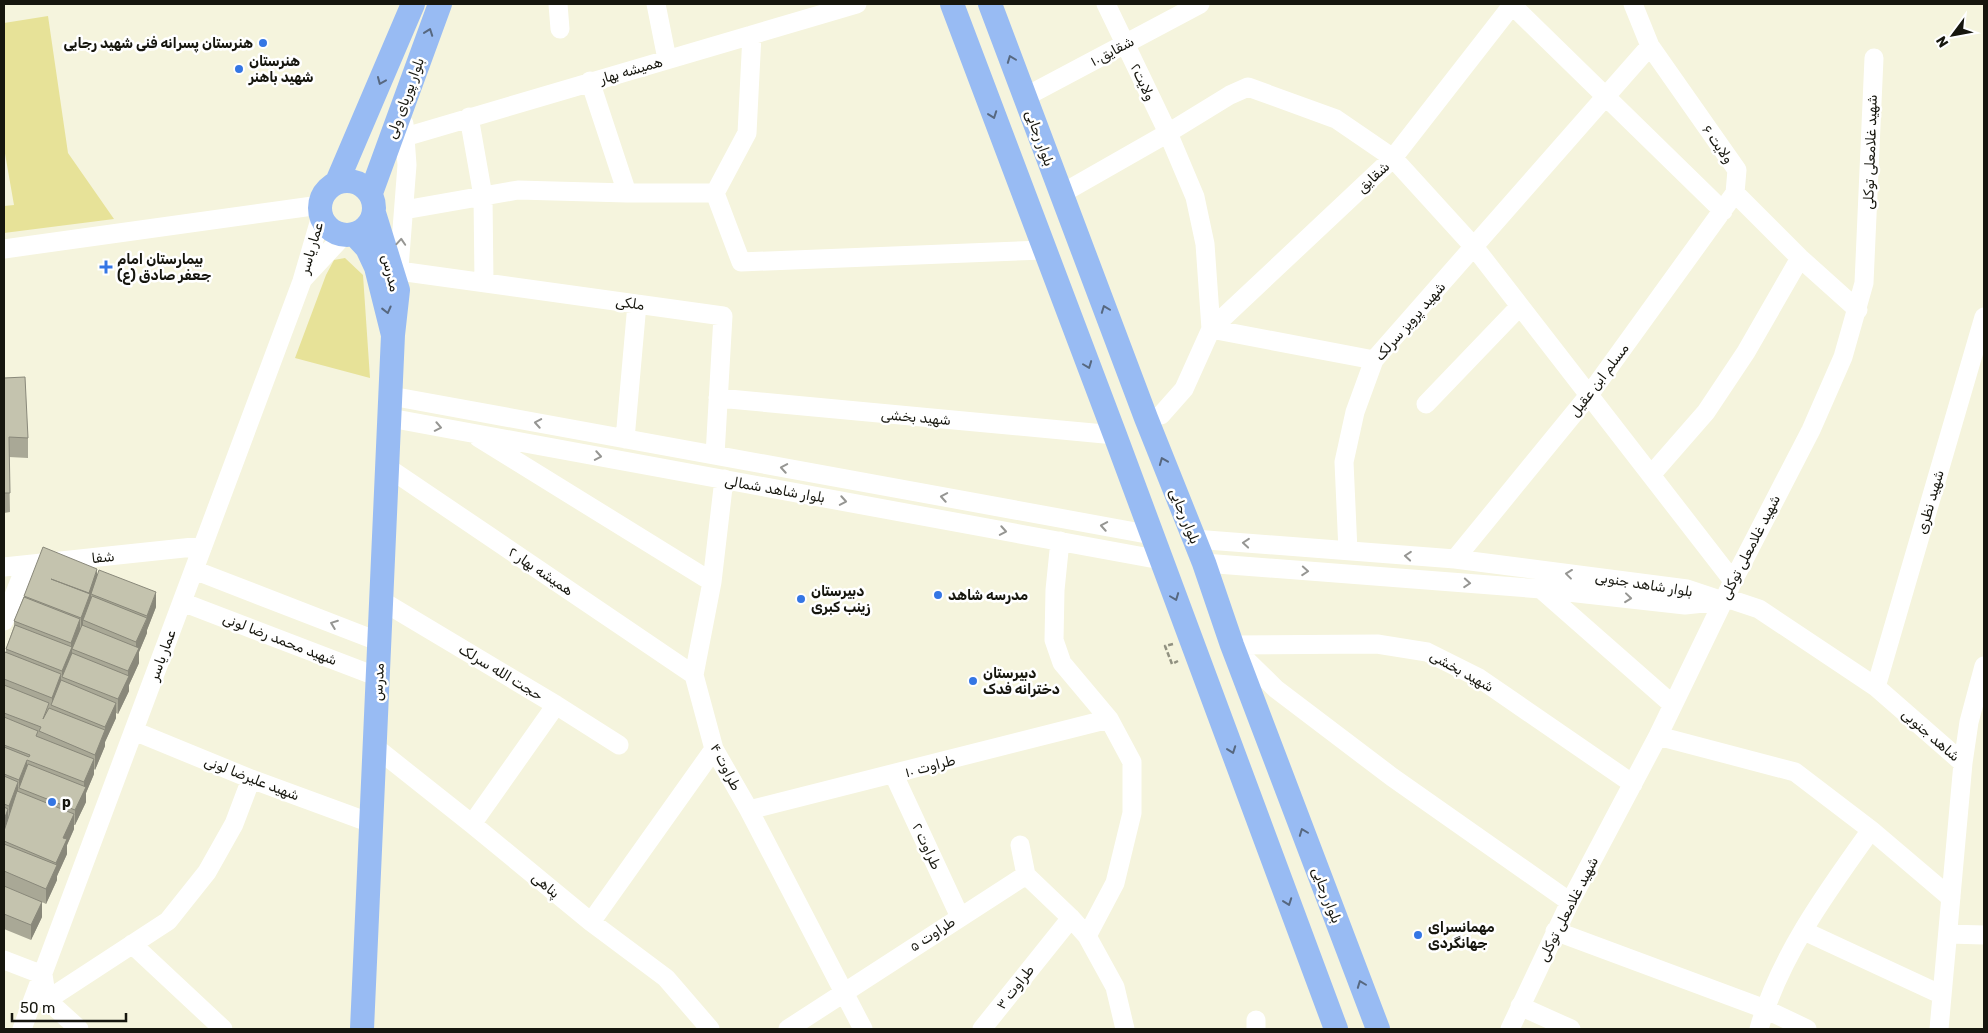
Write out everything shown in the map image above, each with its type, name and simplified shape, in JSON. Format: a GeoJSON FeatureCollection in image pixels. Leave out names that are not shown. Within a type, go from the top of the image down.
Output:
{"type":"FeatureCollection","features":[{"type":"Feature","properties":{"kind":"main road","name":"بلوار پوریای ولی"},"geometry":{"type":"LineString","coordinates":[[338,182],[413,4]]}},
{"type":"Feature","properties":{"kind":"main road","name":"بلوار پوریای ولی"},"geometry":{"type":"LineString","coordinates":[[372,203],[402,105],[440,4]]}},
{"type":"Feature","properties":{"kind":"main road"},"geometry":{"type":"LineString","coordinates":[[952,4],[1336,1029]]}},
{"type":"Feature","properties":{"kind":"main road","name":"بلوار رجایی"},"geometry":{"type":"LineString","coordinates":[[990,4],[1146,418],[1204,563],[1232,645],[1378,1029]]}},
{"type":"Feature","properties":{"kind":"main road"},"geometry":{"type":"LineString","coordinates":[[347,180],[364,186],[372,203],[367,226],[349,235],[334,232],[326,226],[320,210],[325,191],[338,182],[347,180]]}},
{"type":"Feature","properties":{"kind":"main road","name":"مدرس"},"geometry":{"type":"LineString","coordinates":[[362,1029],[393,335],[398,280],[372,203]]}},
{"type":"Feature","properties":{"kind":"main road","name":"مدرس"},"geometry":{"type":"LineString","coordinates":[[349,235],[367,248],[376,267],[393,335]]}},
{"type":"Feature","properties":{"kind":"main road"},"geometry":{"type":"LineString","coordinates":[[1152,535],[1194,539]]}},
{"type":"Feature","properties":{"kind":"main road"},"geometry":{"type":"LineString","coordinates":[[1161,560],[1204,563]]}},
{"type":"Feature","properties":{"kind":"street"},"geometry":{"type":"LineString","coordinates":[[558,4],[560,29]]}},
{"type":"Feature","properties":{"kind":"street"},"geometry":{"type":"LineString","coordinates":[[656,4],[667,59]]}},
{"type":"Feature","properties":{"kind":"street","name":"همیشه بهار"},"geometry":{"type":"LineString","coordinates":[[405,136],[857,4]]}},
{"type":"Feature","properties":{"kind":"street","name":"ولایت۲"},"geometry":{"type":"LineString","coordinates":[[1106,4],[1168,133],[1195,197],[1205,244],[1211,329]]}},
{"type":"Feature","properties":{"kind":"street","name":"شقایق۱۰"},"geometry":{"type":"LineString","coordinates":[[1025,97],[1200,4]]}},
{"type":"Feature","properties":{"kind":"street"},"geometry":{"type":"LineString","coordinates":[[1513,4],[1723,212]]}},
{"type":"Feature","properties":{"kind":"street","name":"شقایق"},"geometry":{"type":"LineString","coordinates":[[1211,329],[1393,158],[1513,4]]}},
{"type":"Feature","properties":{"kind":"street","name":"ولایت ۶"},"geometry":{"type":"LineString","coordinates":[[1633,4],[1650,46],[1737,170],[1735,194]]}},
{"type":"Feature","properties":{"kind":"street"},"geometry":{"type":"LineString","coordinates":[[752,35],[747,133],[715,193],[740,262],[1044,250]]}},
{"type":"Feature","properties":{"kind":"street","name":"شهید پرویز سرلک"},"geometry":{"type":"LineString","coordinates":[[1348,551],[1344,462],[1355,412],[1374,360],[1475,248],[1650,46]]}},
{"type":"Feature","properties":{"kind":"street","name":"شهید غلامعلی توکلی"},"geometry":{"type":"LineString","coordinates":[[1510,1029],[1555,931],[1658,736],[1733,581],[1811,430],[1843,356],[1858,310],[1864,283],[1874,58]]}},
{"type":"Feature","properties":{"kind":"street"},"geometry":{"type":"LineString","coordinates":[[590,81],[627,193]]}},
{"type":"Feature","properties":{"kind":"street"},"geometry":{"type":"LineString","coordinates":[[1061,194],[1230,95],[1248,87],[1336,119],[1393,158],[1475,248],[1733,581]]}},
{"type":"Feature","properties":{"kind":"street"},"geometry":{"type":"LineString","coordinates":[[398,280],[407,165],[402,105]]}},
{"type":"Feature","properties":{"kind":"street"},"geometry":{"type":"LineString","coordinates":[[469,117],[483,196],[484,282]]}},
{"type":"Feature","properties":{"kind":"street"},"geometry":{"type":"LineString","coordinates":[[404,210],[518,190],[715,193]]}},
{"type":"Feature","properties":{"kind":"street"},"geometry":{"type":"LineString","coordinates":[[1735,194],[1800,258],[1858,310]]}},
{"type":"Feature","properties":{"kind":"street","name":"مسلم ابن عقیل"},"geometry":{"type":"LineString","coordinates":[[1455,559],[1589,395],[1735,194]]}},
{"type":"Feature","properties":{"kind":"street"},"geometry":{"type":"LineString","coordinates":[[4,250],[320,210]]}},
{"type":"Feature","properties":{"kind":"street","name":"عمار یاسر"},"geometry":{"type":"LineString","coordinates":[[22,1029],[302,280],[320,210]]}},
{"type":"Feature","properties":{"kind":"street","name":"عمار یاسر"},"geometry":{"type":"LineString","coordinates":[[302,280],[349,235]]}},
{"type":"Feature","properties":{"kind":"street"},"geometry":{"type":"LineString","coordinates":[[1651,475],[1711,404],[1746,352],[1800,258]]}},
{"type":"Feature","properties":{"kind":"street","name":"ملکی"},"geometry":{"type":"LineString","coordinates":[[398,280],[484,282],[723,316],[715,455]]}},
{"type":"Feature","properties":{"kind":"street"},"geometry":{"type":"LineString","coordinates":[[624,439],[636,304]]}},
{"type":"Feature","properties":{"kind":"street"},"geometry":{"type":"LineString","coordinates":[[1426,404],[1520,306]]}},
{"type":"Feature","properties":{"kind":"street","name":"شهید نظری"},"geometry":{"type":"LineString","coordinates":[[1876,687],[1984,317]]}},
{"type":"Feature","properties":{"kind":"street"},"geometry":{"type":"LineString","coordinates":[[1146,418],[1161,415],[1184,389],[1211,329],[1374,360]]}},
{"type":"Feature","properties":{"kind":"street","name":"شهید بخشی"},"geometry":{"type":"LineString","coordinates":[[718,398],[1115,435]]}},
{"type":"Feature","properties":{"kind":"street","name":"بلوار شاهد شمالی"},"geometry":{"type":"LineString","coordinates":[[390,407],[624,439],[1152,535]]}},
{"type":"Feature","properties":{"kind":"street","name":"بلوار شاهد شمالی"},"geometry":{"type":"LineString","coordinates":[[390,407],[470,433],[1161,560]]}},
{"type":"Feature","properties":{"kind":"street"},"geometry":{"type":"LineString","coordinates":[[470,433],[712,582]]}},
{"type":"Feature","properties":{"kind":"street","name":"همیشه بهار ۲"},"geometry":{"type":"LineString","coordinates":[[388,468],[694,675]]}},
{"type":"Feature","properties":{"kind":"street","name":"طراوت ۴"},"geometry":{"type":"LineString","coordinates":[[724,480],[712,582],[694,675],[714,749],[750,810],[862,1029]]}},
{"type":"Feature","properties":{"kind":"street","name":"بلوار شاهد جنوبی"},"geometry":{"type":"LineString","coordinates":[[1194,539],[1455,559],[1687,588],[1723,601]]}},
{"type":"Feature","properties":{"kind":"street"},"geometry":{"type":"LineString","coordinates":[[1060,541],[1055,590],[1054,640],[1062,663],[1109,719],[1132,762],[1132,812],[1115,883],[1087,936]]}},
{"type":"Feature","properties":{"kind":"street","name":"شفا"},"geometry":{"type":"LineString","coordinates":[[4,567],[203,546]]}},
{"type":"Feature","properties":{"kind":"street","name":"بلوار شاهد جنوبی"},"geometry":{"type":"LineString","coordinates":[[1204,563],[1541,589],[1685,604],[1723,601]]}},
{"type":"Feature","properties":{"kind":"street"},"geometry":{"type":"LineString","coordinates":[[4,621],[26,565]]}},
{"type":"Feature","properties":{"kind":"street"},"geometry":{"type":"LineString","coordinates":[[194,570],[380,642]]}},
{"type":"Feature","properties":{"kind":"street"},"geometry":{"type":"LineString","coordinates":[[1541,589],[1673,705]]}},
{"type":"Feature","properties":{"kind":"street","name":"شاهد جنوبی"},"geometry":{"type":"LineString","coordinates":[[1723,601],[1732,600],[1759,609],[1876,687],[1964,763],[1939,1029]]}},
{"type":"Feature","properties":{"kind":"street","name":"حجت الله سرلک"},"geometry":{"type":"LineString","coordinates":[[382,601],[619,745]]}},
{"type":"Feature","properties":{"kind":"street","name":"شهید محمد رضا لونی"},"geometry":{"type":"LineString","coordinates":[[182,602],[378,677]]}},
{"type":"Feature","properties":{"kind":"street","name":"شهید بخشی"},"geometry":{"type":"LineString","coordinates":[[1232,645],[1377,644],[1427,652],[1479,678],[1633,784]]}},
{"type":"Feature","properties":{"kind":"street"},"geometry":{"type":"LineString","coordinates":[[1232,645],[1276,689],[1384,771],[1570,902]]}},
{"type":"Feature","properties":{"kind":"street"},"geometry":{"type":"LineString","coordinates":[[1964,763],[1976,726],[1984,666]]}},
{"type":"Feature","properties":{"kind":"street"},"geometry":{"type":"LineString","coordinates":[[472,824],[556,705]]}},
{"type":"Feature","properties":{"kind":"street","name":"طراوت ۱۰"},"geometry":{"type":"LineString","coordinates":[[750,810],[1109,719]]}},
{"type":"Feature","properties":{"kind":"street","name":"شهید علیرضا لونی"},"geometry":{"type":"LineString","coordinates":[[134,731],[251,779],[371,823]]}},
{"type":"Feature","properties":{"kind":"street"},"geometry":{"type":"LineString","coordinates":[[1658,736],[1795,772],[1871,830],[1951,898]]}},
{"type":"Feature","properties":{"kind":"street","name":"پناهی"},"geometry":{"type":"LineString","coordinates":[[375,747],[591,922],[666,978],[710,1029]]}},
{"type":"Feature","properties":{"kind":"street"},"geometry":{"type":"LineString","coordinates":[[591,922],[714,749]]}},
{"type":"Feature","properties":{"kind":"street","name":"طراوت ۲"},"geometry":{"type":"LineString","coordinates":[[894,775],[960,916]]}},
{"type":"Feature","properties":{"kind":"street"},"geometry":{"type":"LineString","coordinates":[[47,1000],[168,921],[207,872],[234,824],[251,779]]}},
{"type":"Feature","properties":{"kind":"street"},"geometry":{"type":"LineString","coordinates":[[1759,1029],[1765,1009],[1787,961],[1830,888],[1871,830]]}},
{"type":"Feature","properties":{"kind":"street"},"geometry":{"type":"LineString","coordinates":[[1020,845],[1026,876],[1071,918],[1087,936],[1115,987],[1125,1029]]}},
{"type":"Feature","properties":{"kind":"street","name":"طراوت ۵"},"geometry":{"type":"LineString","coordinates":[[788,1029],[960,916],[1026,876]]}},
{"type":"Feature","properties":{"kind":"street","name":"طراوت ۳"},"geometry":{"type":"LineString","coordinates":[[982,1029],[1071,918]]}},
{"type":"Feature","properties":{"kind":"street"},"geometry":{"type":"LineString","coordinates":[[1555,931],[1765,1009],[1808,1029]]}},
{"type":"Feature","properties":{"kind":"street"},"geometry":{"type":"LineString","coordinates":[[1804,931],[1942,995]]}},
{"type":"Feature","properties":{"kind":"street"},"geometry":{"type":"LineString","coordinates":[[1948,934],[1984,934]]}},
{"type":"Feature","properties":{"kind":"street"},"geometry":{"type":"LineString","coordinates":[[132,944],[223,1029]]}},
{"type":"Feature","properties":{"kind":"street"},"geometry":{"type":"LineString","coordinates":[[4,960],[42,975],[47,1000],[79,1029]]}},
{"type":"Feature","properties":{"kind":"street"},"geometry":{"type":"LineString","coordinates":[[1520,1006],[1571,1029]]}},
{"type":"Feature","properties":{"kind":"path"},"geometry":{"type":"LineString","coordinates":[[1165,646],[1172,664]]}},
{"type":"Feature","properties":{"kind":"shaded area"},"geometry":{"type":"Polygon","coordinates":[[[48,16],[68,153],[114,219],[4,233],[4,206],[14,205],[4,148],[4,23],[48,16]]]}},
{"type":"Feature","properties":{"kind":"shaded area"},"geometry":{"type":"Polygon","coordinates":[[[345,258],[363,275],[370,378],[295,358],[326,275],[334,260],[345,258]]]}},
{"type":"Feature","properties":{"kind":"building"},"geometry":{"type":"Polygon","coordinates":[[[25,377],[28,438],[9,437],[10,493],[4,493],[4,378],[25,377]]]}},
{"type":"Feature","properties":{"kind":"building"},"geometry":{"type":"Polygon","coordinates":[[[43,547],[97,569],[89,593],[51,579],[90,594],[81,618],[24,596],[43,547]]]}},
{"type":"Feature","properties":{"kind":"building"},"geometry":{"type":"Polygon","coordinates":[[[99,570],[156,592],[147,616],[91,594],[99,570]]]}},
{"type":"Feature","properties":{"kind":"building"},"geometry":{"type":"Polygon","coordinates":[[[92,596],[147,618],[136,642],[83,620],[92,596]]]}},
{"type":"Feature","properties":{"kind":"building"},"geometry":{"type":"Polygon","coordinates":[[[24,597],[80,619],[71,643],[14,621],[24,597]]]}},
{"type":"Feature","properties":{"kind":"building"},"geometry":{"type":"Polygon","coordinates":[[[15,625],[72,647],[62,671],[6,649],[15,625]]]}},
{"type":"Feature","properties":{"kind":"building"},"geometry":{"type":"Polygon","coordinates":[[[82,625],[139,648],[128,671],[72,649],[82,625]]]}},
{"type":"Feature","properties":{"kind":"building"},"geometry":{"type":"Polygon","coordinates":[[[5,652],[61,674],[52,698],[4,679],[5,652]]]}},
{"type":"Feature","properties":{"kind":"building"},"geometry":{"type":"Polygon","coordinates":[[[72,653],[129,676],[118,699],[62,677],[72,653]]]}},
{"type":"Feature","properties":{"kind":"building"},"geometry":{"type":"Polygon","coordinates":[[[61,680],[116,703],[105,727],[51,705],[61,680]]]}},
{"type":"Feature","properties":{"kind":"building"},"geometry":{"type":"Polygon","coordinates":[[[4,685],[49,703],[43,719],[49,708],[105,730],[95,755],[39,731],[41,727],[4,713],[4,685]]]}},
{"type":"Feature","properties":{"kind":"building"},"geometry":{"type":"Polygon","coordinates":[[[4,717],[38,731],[36,736],[94,759],[84,782],[27,760],[19,780],[4,774],[4,747],[29,757],[30,755],[4,745],[4,717]]]}},
{"type":"Feature","properties":{"kind":"building"},"geometry":{"type":"Polygon","coordinates":[[[28,764],[86,787],[75,810],[19,788],[28,764]]]}},
{"type":"Feature","properties":{"kind":"building"},"geometry":{"type":"Polygon","coordinates":[[[4,776],[18,782],[9,806],[4,804],[4,776]]]}},
{"type":"Feature","properties":{"kind":"building"},"geometry":{"type":"Polygon","coordinates":[[[17,791],[74,814],[63,838],[67,839],[56,863],[4,841],[4,831],[17,791]]]}},
{"type":"Feature","properties":{"kind":"building"},"geometry":{"type":"Polygon","coordinates":[[[4,807],[8,809],[4,820],[4,807]]]}},
{"type":"Feature","properties":{"kind":"building"},"geometry":{"type":"Polygon","coordinates":[[[4,844],[57,865],[46,889],[4,871],[4,844]]]}},
{"type":"Feature","properties":{"kind":"building"},"geometry":{"type":"Polygon","coordinates":[[[4,886],[42,902],[31,925],[4,914],[4,886]]]}},
{"type":"Feature","properties":{"kind":"place","name":"هنرستان پسرانه فنی شهید رجایی"},"geometry":{"type":"Point","coordinates":[263,43]}},
{"type":"Feature","properties":{"kind":"place","name":"هنرستان شهید باهنر"},"geometry":{"type":"Point","coordinates":[239,69]}},
{"type":"Feature","properties":{"kind":"place","name":"بیمارستان امام جعفر صادق (ع)"},"geometry":{"type":"Point","coordinates":[106,267]}},
{"type":"Feature","properties":{"kind":"place","name":"مدرسه شاهد"},"geometry":{"type":"Point","coordinates":[938,595]}},
{"type":"Feature","properties":{"kind":"place","name":"دبیرستان زینب کبری"},"geometry":{"type":"Point","coordinates":[801,599]}},
{"type":"Feature","properties":{"kind":"place","name":"دبیرستان دخترانه فدک"},"geometry":{"type":"Point","coordinates":[973,681]}},
{"type":"Feature","properties":{"kind":"place","name":"p"},"geometry":{"type":"Point","coordinates":[52,802]}},
{"type":"Feature","properties":{"kind":"place","name":"مهمانسرای جهانگردی"},"geometry":{"type":"Point","coordinates":[1418,935]}}]}
